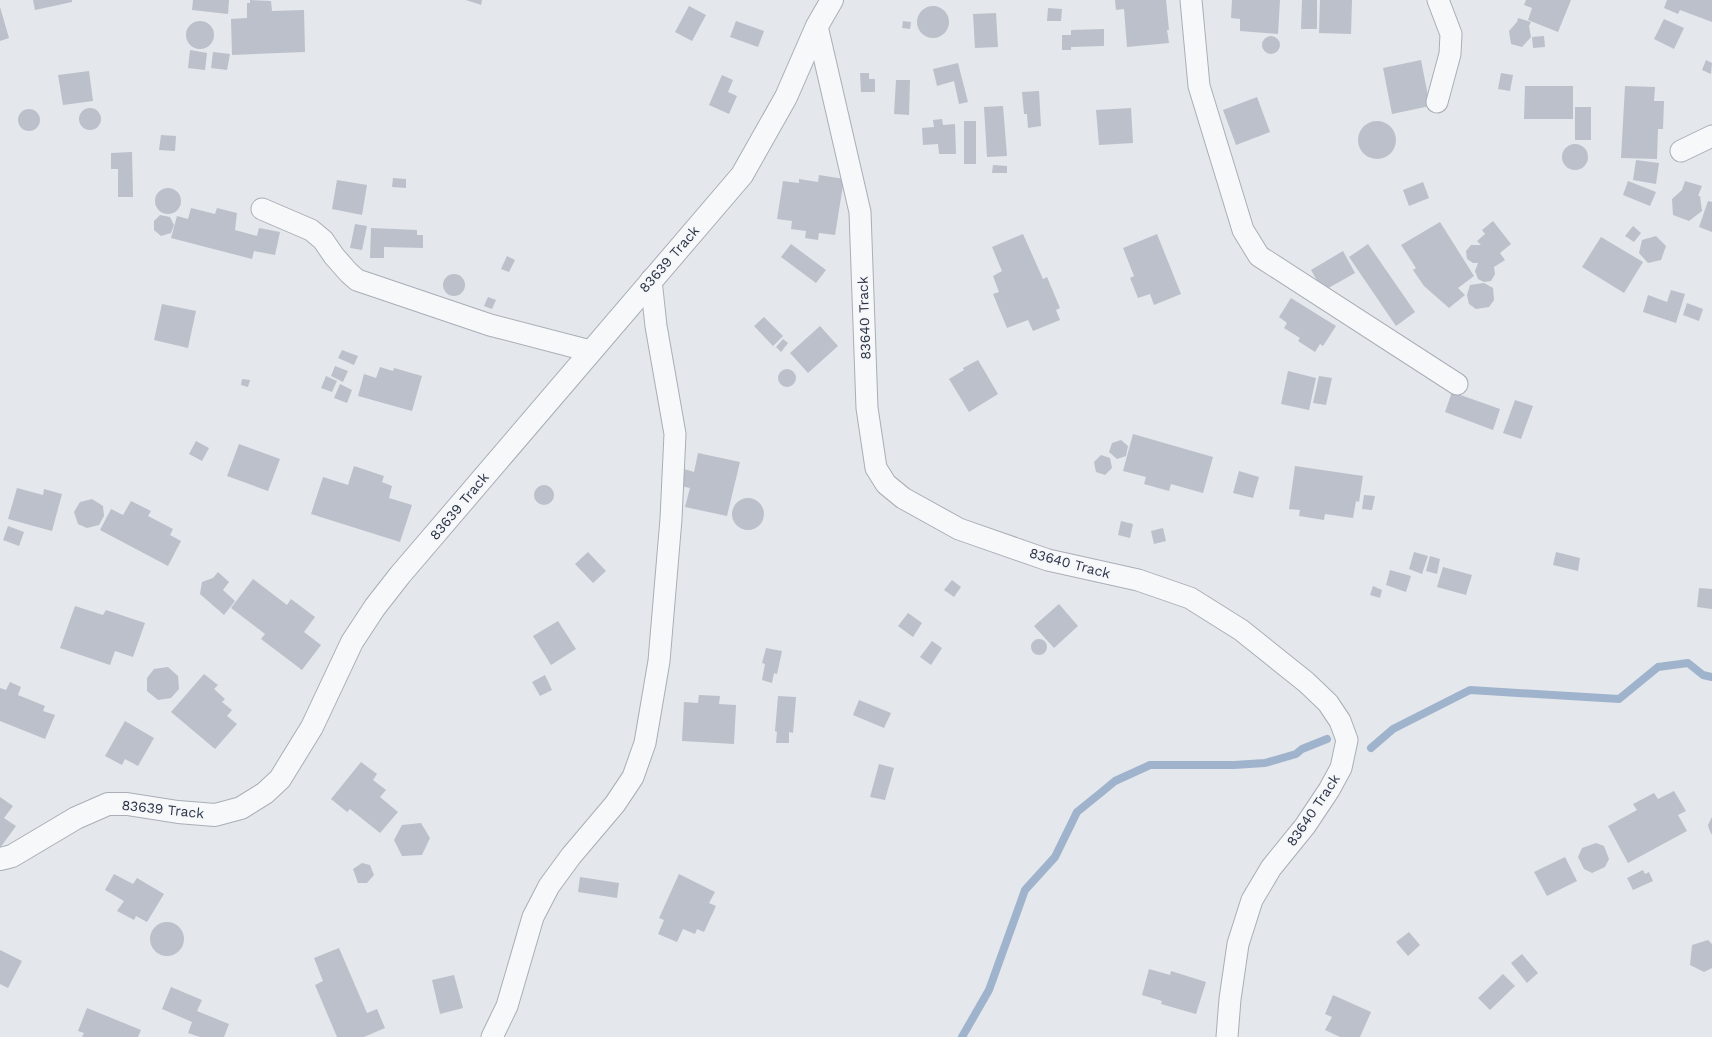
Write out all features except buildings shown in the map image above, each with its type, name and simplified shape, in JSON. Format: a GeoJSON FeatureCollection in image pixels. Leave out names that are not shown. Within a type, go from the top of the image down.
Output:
{"type":"FeatureCollection","features":[{"type":"Feature","properties":{"kind":"street","name":"83639 Track"},"geometry":{"type":"LineString","coordinates":[[0,859],[12,856],[76,818],[108,804],[127,804],[178,812],[215,815],[241,808],[265,793],[280,779],[312,727],[352,642],[375,607],[400,575],[742,174],[786,97],[817,26],[832,0]]}},
{"type":"Feature","properties":{"kind":"street"},"geometry":{"type":"LineString","coordinates":[[1191,0],[1199,86],[1243,230],[1259,256],[1457,384]]}},
{"type":"Feature","properties":{"kind":"street"},"geometry":{"type":"LineString","coordinates":[[1437,102],[1450,54],[1451,34],[1438,0]]}},
{"type":"Feature","properties":{"kind":"street","name":"83640 Track"},"geometry":{"type":"LineString","coordinates":[[817,26],[860,212],[867,408],[876,468],[886,484],[903,498],[959,529],[1048,560],[1138,580],[1190,598],[1241,630],[1306,682],[1328,703],[1340,721],[1347,740],[1341,768],[1329,790],[1305,826],[1271,868],[1252,900],[1238,944],[1230,999],[1227,1037]]}},
{"type":"Feature","properties":{"kind":"street"},"geometry":{"type":"LineString","coordinates":[[1681,151],[1712,136]]}},
{"type":"Feature","properties":{"kind":"street"},"geometry":{"type":"LineString","coordinates":[[262,209],[311,230],[323,240],[334,256],[357,280],[490,325],[590,351]]}},
{"type":"Feature","properties":{"kind":"street"},"geometry":{"type":"LineString","coordinates":[[492,1037],[507,1006],[533,917],[549,886],[571,856],[615,804],[633,777],[645,743],[659,661],[671,519],[675,434],[656,326],[651,280]]}},
{"type":"Feature","properties":{"kind":"waterway"},"geometry":{"type":"LineString","coordinates":[[1371,748],[1393,729],[1470,690],[1619,699],[1658,667],[1688,663],[1703,675],[1712,677]]}},
{"type":"Feature","properties":{"kind":"waterway"},"geometry":{"type":"LineString","coordinates":[[962,1037],[989,990],[1025,890],[1055,857],[1077,812],[1115,781],[1150,765],[1234,765],[1265,763],[1296,754],[1302,749],[1327,739]]}}]}
